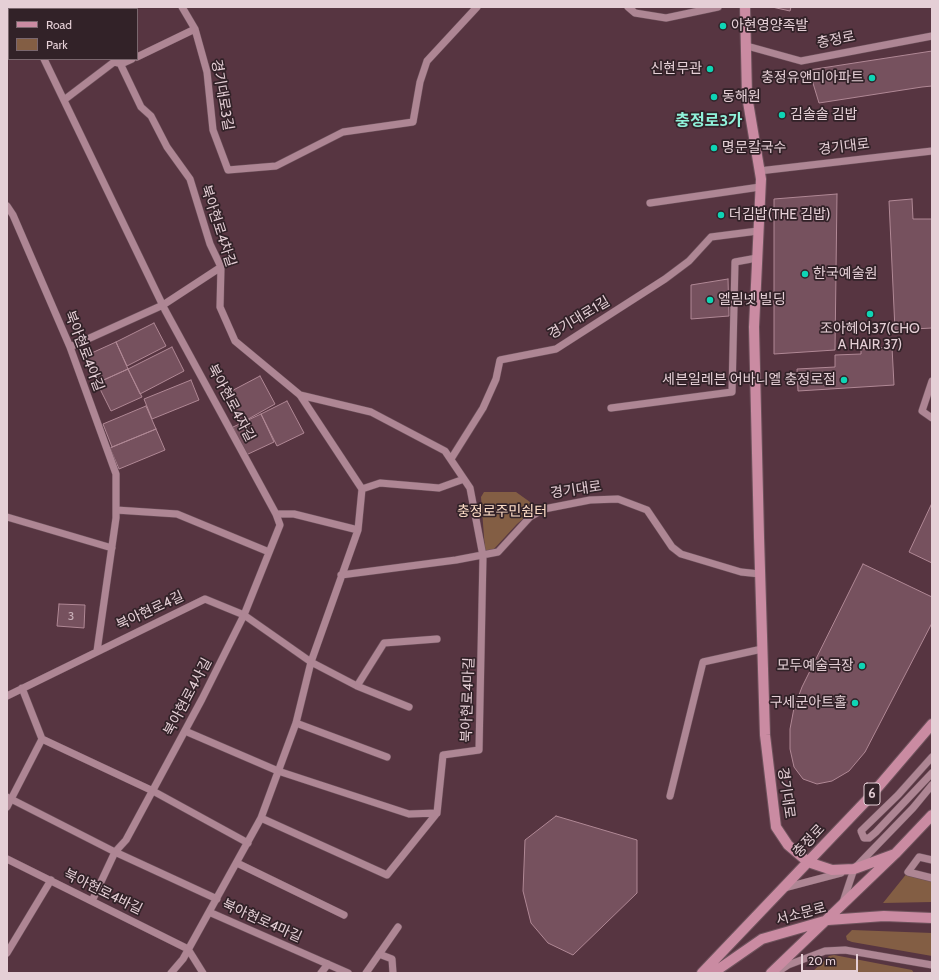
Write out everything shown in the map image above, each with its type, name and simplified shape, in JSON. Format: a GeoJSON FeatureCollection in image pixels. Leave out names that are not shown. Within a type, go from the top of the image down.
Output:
{"type":"FeatureCollection","features":[{"type":"Feature","properties":{"kind":"main road","name":"경기대로"},"geometry":{"type":"LineString","coordinates":[[745,7],[747,96],[759,171],[760,187],[754,327],[760,574],[765,735],[776,827],[788,845],[808,862],[832,870],[854,869],[895,854]]}},
{"type":"Feature","properties":{"kind":"main road","name":"충정로"},"geometry":{"type":"LineString","coordinates":[[702,973],[867,800],[932,724]]}},
{"type":"Feature","properties":{"kind":"main road"},"geometry":{"type":"LineString","coordinates":[[771,973],[828,920],[932,815]]}},
{"type":"Feature","properties":{"kind":"main road","name":"서소문로"},"geometry":{"type":"LineString","coordinates":[[713,973],[762,939],[828,920],[884,916],[932,918]]}},
{"type":"Feature","properties":{"kind":"street","name":"경기대로3길"},"geometry":{"type":"LineString","coordinates":[[182,7],[195,29],[206,72],[213,130],[228,170],[276,166],[343,132],[413,122],[420,82],[426,61],[476,7]]}},
{"type":"Feature","properties":{"kind":"street"},"geometry":{"type":"LineString","coordinates":[[628,7],[635,13],[666,18],[718,7]]}},
{"type":"Feature","properties":{"kind":"street"},"geometry":{"type":"LineString","coordinates":[[138,57],[195,29]]}},
{"type":"Feature","properties":{"kind":"street","name":"충정로"},"geometry":{"type":"LineString","coordinates":[[747,46],[801,61],[932,36]]}},
{"type":"Feature","properties":{"kind":"street","name":"북아현로4자길"},"geometry":{"type":"LineString","coordinates":[[44,60],[163,304],[276,514]]}},
{"type":"Feature","properties":{"kind":"street"},"geometry":{"type":"LineString","coordinates":[[64,100],[114,62],[120,62]]}},
{"type":"Feature","properties":{"kind":"street","name":"북아현로4차길"},"geometry":{"type":"LineString","coordinates":[[120,62],[141,107],[151,116],[167,147],[190,179],[210,244],[221,267],[220,307],[234,341],[300,395],[362,489]]}},
{"type":"Feature","properties":{"kind":"street","name":"경기대로"},"geometry":{"type":"LineString","coordinates":[[759,171],[932,151]]}},
{"type":"Feature","properties":{"kind":"street"},"geometry":{"type":"LineString","coordinates":[[650,203],[760,187]]}},
{"type":"Feature","properties":{"kind":"street","name":"북아현로4아길"},"geometry":{"type":"LineString","coordinates":[[7,206],[13,215],[70,347],[116,474],[116,510],[112,548],[97,651]]}},
{"type":"Feature","properties":{"kind":"street","name":"경기대로1길"},"geometry":{"type":"LineString","coordinates":[[451,459],[483,408],[496,379],[500,360],[556,349],[665,279],[689,261],[711,237],[758,231]]}},
{"type":"Feature","properties":{"kind":"street"},"geometry":{"type":"LineString","coordinates":[[611,408],[732,392],[735,262],[757,258]]}},
{"type":"Feature","properties":{"kind":"street"},"geometry":{"type":"LineString","coordinates":[[70,347],[163,304],[221,267]]}},
{"type":"Feature","properties":{"kind":"street"},"geometry":{"type":"LineString","coordinates":[[932,381],[922,411],[932,418]]}},
{"type":"Feature","properties":{"kind":"street","name":"북아현로4마길"},"geometry":{"type":"LineString","coordinates":[[300,395],[372,412],[445,451],[470,488],[483,556],[479,750],[444,754],[437,813]]}},
{"type":"Feature","properties":{"kind":"street"},"geometry":{"type":"LineString","coordinates":[[409,707],[357,686],[311,662],[244,615],[280,525],[276,514],[294,514],[358,530],[362,489],[380,483],[439,488],[464,479]]}},
{"type":"Feature","properties":{"kind":"street","name":"경기대로"},"geometry":{"type":"LineString","coordinates":[[483,556],[498,552],[530,517],[544,509],[590,500],[618,499],[647,510],[672,547],[681,554],[741,572],[760,574]]}},
{"type":"Feature","properties":{"kind":"street"},"geometry":{"type":"LineString","coordinates":[[116,510],[177,514],[269,552]]}},
{"type":"Feature","properties":{"kind":"street"},"geometry":{"type":"LineString","coordinates":[[7,517],[112,548]]}},
{"type":"Feature","properties":{"kind":"street","name":"북아현로4마길"},"geometry":{"type":"LineString","coordinates":[[171,973],[188,949],[261,818],[296,723],[311,662],[358,530]]}},
{"type":"Feature","properties":{"kind":"street"},"geometry":{"type":"LineString","coordinates":[[341,575],[483,556]]}},
{"type":"Feature","properties":{"kind":"street","name":"북아현로4길"},"geometry":{"type":"LineString","coordinates":[[7,696],[205,599],[244,615]]}},
{"type":"Feature","properties":{"kind":"street","name":"북아현로4사길"},"geometry":{"type":"LineString","coordinates":[[92,901],[115,852],[126,840],[153,791],[244,615]]}},
{"type":"Feature","properties":{"kind":"street"},"geometry":{"type":"LineString","coordinates":[[357,686],[384,643],[437,639]]}},
{"type":"Feature","properties":{"kind":"street"},"geometry":{"type":"LineString","coordinates":[[670,796],[703,662],[762,648]]}},
{"type":"Feature","properties":{"kind":"street"},"geometry":{"type":"LineString","coordinates":[[22,688],[42,739],[153,791],[248,843]]}},
{"type":"Feature","properties":{"kind":"street"},"geometry":{"type":"LineString","coordinates":[[296,723],[387,757]]}},
{"type":"Feature","properties":{"kind":"street"},"geometry":{"type":"LineString","coordinates":[[185,731],[278,771],[409,814],[437,813]]}},
{"type":"Feature","properties":{"kind":"street"},"geometry":{"type":"LineString","coordinates":[[7,807],[9,798],[42,739]]}},
{"type":"Feature","properties":{"kind":"street"},"geometry":{"type":"LineString","coordinates":[[932,757],[898,795],[861,831],[864,838],[869,838],[876,832],[932,773]]}},
{"type":"Feature","properties":{"kind":"street"},"geometry":{"type":"LineString","coordinates":[[842,906],[854,869],[913,808],[932,785]]}},
{"type":"Feature","properties":{"kind":"street"},"geometry":{"type":"LineString","coordinates":[[9,798],[115,852]]}},
{"type":"Feature","properties":{"kind":"street"},"geometry":{"type":"LineString","coordinates":[[261,818],[387,875],[437,813]]}},
{"type":"Feature","properties":{"kind":"street","name":"북아현로4마길"},"geometry":{"type":"LineString","coordinates":[[115,852],[217,899]]}},
{"type":"Feature","properties":{"kind":"street"},"geometry":{"type":"LineString","coordinates":[[932,860],[919,857],[908,872],[932,878]]}},
{"type":"Feature","properties":{"kind":"street","name":"북아현로4바길"},"geometry":{"type":"LineString","coordinates":[[7,859],[188,949]]}},
{"type":"Feature","properties":{"kind":"street"},"geometry":{"type":"LineString","coordinates":[[237,863],[344,915]]}},
{"type":"Feature","properties":{"kind":"street"},"geometry":{"type":"LineString","coordinates":[[784,888],[854,869]]}},
{"type":"Feature","properties":{"kind":"street"},"geometry":{"type":"LineString","coordinates":[[7,953],[51,880]]}},
{"type":"Feature","properties":{"kind":"street","name":"북아현로4마길"},"geometry":{"type":"LineString","coordinates":[[209,912],[348,973]]}},
{"type":"Feature","properties":{"kind":"street"},"geometry":{"type":"LineString","coordinates":[[366,973],[398,927]]}},
{"type":"Feature","properties":{"kind":"street"},"geometry":{"type":"LineString","coordinates":[[188,949],[203,973]]}},
{"type":"Feature","properties":{"kind":"street"},"geometry":{"type":"LineString","coordinates":[[776,973],[788,965],[825,951],[845,950],[932,965]]}},
{"type":"Feature","properties":{"kind":"street"},"geometry":{"type":"LineString","coordinates":[[378,954],[392,959],[393,973]]}},
{"type":"Feature","properties":{"kind":"street"},"geometry":{"type":"LineString","coordinates":[[321,973],[328,964]]}},
{"type":"Feature","properties":{"kind":"green space","name":"충정로주민쉼터"},"geometry":{"type":"Polygon","coordinates":[[[484,492],[516,492],[537,507],[517,524],[493,550],[485,550],[481,497],[484,492]]]}},
{"type":"Feature","properties":{"kind":"green space"},"geometry":{"type":"Polygon","coordinates":[[[908,872],[932,878],[932,902],[883,903],[908,872]]]}},
{"type":"Feature","properties":{"kind":"green space"},"geometry":{"type":"Polygon","coordinates":[[[852,930],[932,933],[932,956],[852,942],[847,940],[846,936],[852,930]]]}},
{"type":"Feature","properties":{"kind":"green space"},"geometry":{"type":"Polygon","coordinates":[[[834,955],[912,970],[914,973],[811,973],[829,956],[834,955]]]}},
{"type":"Feature","properties":{"kind":"building"},"geometry":{"type":"Polygon","coordinates":[[[772,7],[791,7],[790,11],[772,7]]]}},
{"type":"Feature","properties":{"kind":"building","name":"충정유앤미아파트"},"geometry":{"type":"Polygon","coordinates":[[[932,51],[932,86],[819,103],[809,70],[932,51]]]}},
{"type":"Feature","properties":{"kind":"building","name":"한국예술원"},"geometry":{"type":"Polygon","coordinates":[[[837,194],[835,350],[774,354],[774,199],[837,194]]]}},
{"type":"Feature","properties":{"kind":"building"},"geometry":{"type":"Polygon","coordinates":[[[912,199],[913,219],[932,219],[932,328],[895,330],[889,201],[912,199]]]}},
{"type":"Feature","properties":{"kind":"building","name":"엘림넷 빌딩"},"geometry":{"type":"Polygon","coordinates":[[[728,279],[729,316],[691,319],[691,285],[728,279]]]}},
{"type":"Feature","properties":{"kind":"building"},"geometry":{"type":"Polygon","coordinates":[[[154,323],[166,346],[127,366],[116,342],[154,323]]]}},
{"type":"Feature","properties":{"kind":"building"},"geometry":{"type":"Polygon","coordinates":[[[116,342],[128,369],[97,383],[85,356],[116,342]]]}},
{"type":"Feature","properties":{"kind":"building"},"geometry":{"type":"Polygon","coordinates":[[[172,347],[184,371],[140,394],[128,369],[172,347]]]}},
{"type":"Feature","properties":{"kind":"building"},"geometry":{"type":"Polygon","coordinates":[[[892,347],[894,385],[798,391],[797,369],[835,367],[835,355],[861,354],[861,349],[892,347]]]}},
{"type":"Feature","properties":{"kind":"building"},"geometry":{"type":"Polygon","coordinates":[[[128,369],[142,397],[111,411],[97,383],[128,369]]]}},
{"type":"Feature","properties":{"kind":"building"},"geometry":{"type":"Polygon","coordinates":[[[260,376],[275,404],[243,422],[240,418],[238,419],[231,406],[228,407],[222,396],[260,376]]]}},
{"type":"Feature","properties":{"kind":"building"},"geometry":{"type":"Polygon","coordinates":[[[191,380],[199,400],[152,419],[144,399],[191,380]]]}},
{"type":"Feature","properties":{"kind":"building"},"geometry":{"type":"Polygon","coordinates":[[[287,401],[304,433],[277,446],[261,414],[287,401]]]}},
{"type":"Feature","properties":{"kind":"building"},"geometry":{"type":"Polygon","coordinates":[[[146,406],[156,429],[112,447],[103,424],[146,406]]]}},
{"type":"Feature","properties":{"kind":"building"},"geometry":{"type":"Polygon","coordinates":[[[261,414],[274,442],[246,455],[233,427],[261,414]]]}},
{"type":"Feature","properties":{"kind":"building"},"geometry":{"type":"Polygon","coordinates":[[[156,429],[165,450],[119,469],[110,448],[156,429]]]}},
{"type":"Feature","properties":{"kind":"building"},"geometry":{"type":"Polygon","coordinates":[[[932,503],[932,563],[909,552],[932,503]]]}},
{"type":"Feature","properties":{"kind":"building"},"geometry":{"type":"Polygon","coordinates":[[[863,564],[932,597],[932,623],[865,752],[849,771],[832,781],[817,784],[803,779],[794,767],[790,749],[790,729],[794,708],[802,687],[863,564]]]}},
{"type":"Feature","properties":{"kind":"building"},"geometry":{"type":"Polygon","coordinates":[[[59,604],[85,605],[84,628],[57,626],[59,604]]]}},
{"type":"Feature","properties":{"kind":"building"},"geometry":{"type":"Polygon","coordinates":[[[556,816],[637,840],[637,893],[573,955],[548,943],[531,923],[523,891],[525,840],[556,816]]]}},
{"type":"Feature","properties":{"kind":"place","name":"아현영양족발"},"geometry":{"type":"Point","coordinates":[723,26]}},
{"type":"Feature","properties":{"kind":"place","name":"신현무관"},"geometry":{"type":"Point","coordinates":[710,69]}},
{"type":"Feature","properties":{"kind":"place","name":"충정유앤미아파트"},"geometry":{"type":"Point","coordinates":[872,78]}},
{"type":"Feature","properties":{"kind":"place","name":"동해원"},"geometry":{"type":"Point","coordinates":[714,97]}},
{"type":"Feature","properties":{"kind":"place","name":"김솔솔 김밥"},"geometry":{"type":"Point","coordinates":[782,115]}},
{"type":"Feature","properties":{"kind":"place","name":"명문칼국수"},"geometry":{"type":"Point","coordinates":[714,148]}},
{"type":"Feature","properties":{"kind":"place","name":"더김밥(THE 김밥)"},"geometry":{"type":"Point","coordinates":[721,215]}},
{"type":"Feature","properties":{"kind":"place","name":"한국예술원"},"geometry":{"type":"Point","coordinates":[805,274]}},
{"type":"Feature","properties":{"kind":"place","name":"엘림넷 빌딩"},"geometry":{"type":"Point","coordinates":[710,300]}},
{"type":"Feature","properties":{"kind":"place","name":"조아헤어37(CHO A HAIR 37)"},"geometry":{"type":"Point","coordinates":[870,314]}},
{"type":"Feature","properties":{"kind":"place","name":"세븐일레븐 어바니엘 충정로점"},"geometry":{"type":"Point","coordinates":[844,380]}},
{"type":"Feature","properties":{"kind":"place","name":"모두예술극장"},"geometry":{"type":"Point","coordinates":[862,666]}},
{"type":"Feature","properties":{"kind":"place","name":"구세군아트홀"},"geometry":{"type":"Point","coordinates":[855,703]}},
{"type":"Feature","properties":{"kind":"district","name":"충정로3가"},"geometry":{"type":"Point","coordinates":[709,121]}}]}
